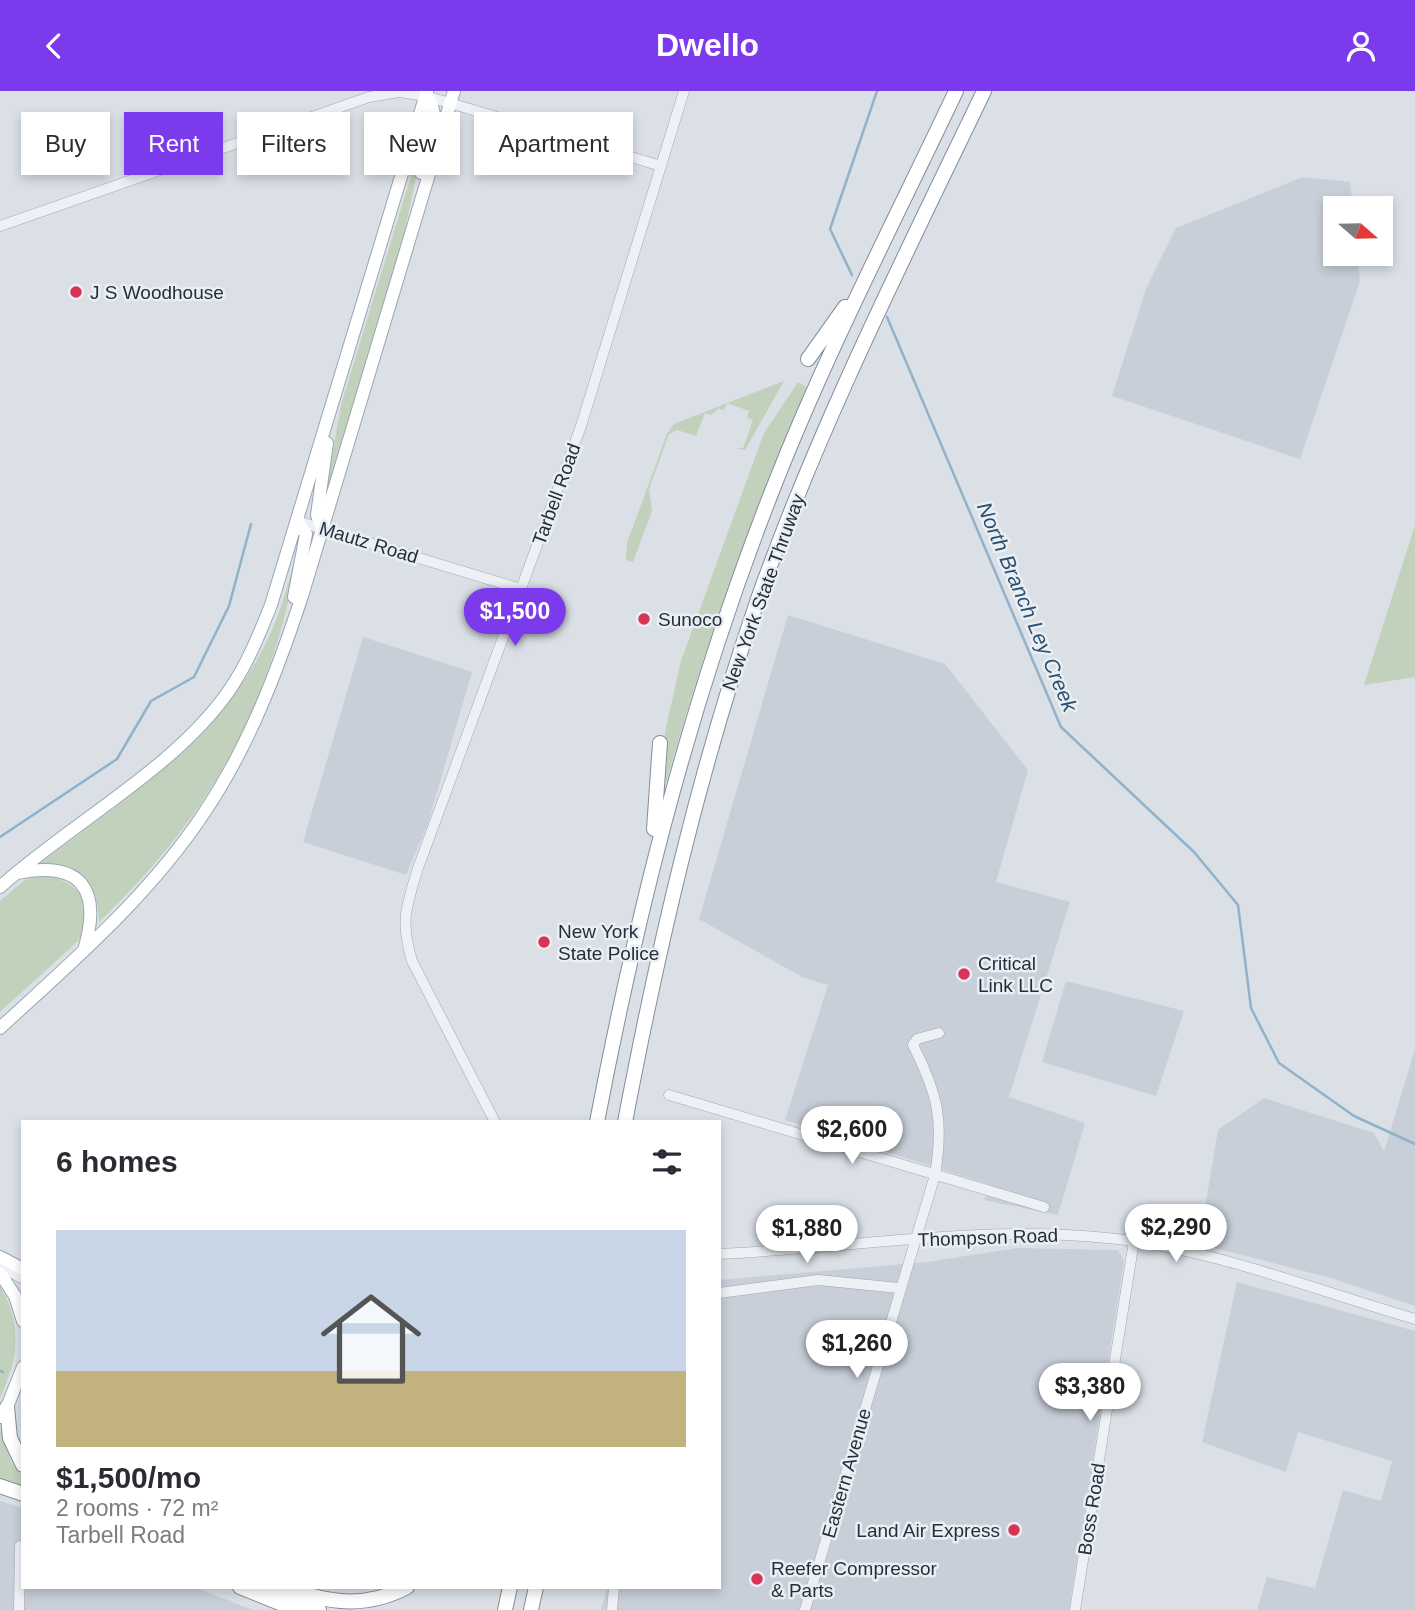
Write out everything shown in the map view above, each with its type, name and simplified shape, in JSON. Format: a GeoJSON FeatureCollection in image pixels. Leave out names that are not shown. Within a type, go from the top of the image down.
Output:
{"type":"FeatureCollection","features":[{"type":"Feature","properties":{"kind":"highway","name":"New York State Thruway"},"geometry":{"type":"LineString","coordinates":[[597,1120],[648,876],[695,711],[738,582],[808,403],[956,91]]}},
{"type":"Feature","properties":{"kind":"highway","name":"New York State Thruway"},"geometry":{"type":"LineString","coordinates":[[625,1120],[685,839],[719,718],[759,597],[842,391],[984,91]]}},
{"type":"Feature","properties":{"kind":"highway"},"geometry":{"type":"LineString","coordinates":[[808,359],[865,281]]}},
{"type":"Feature","properties":{"kind":"highway"},"geometry":{"type":"LineString","coordinates":[[648,876],[660,743]]}},
{"type":"Feature","properties":{"kind":"highway"},"geometry":{"type":"LineString","coordinates":[[4,1412],[10,1438],[21,1461]]}},
{"type":"Feature","properties":{"kind":"highway"},"geometry":{"type":"LineString","coordinates":[[1,1486],[21,1493]]}},
{"type":"Feature","properties":{"kind":"highway"},"geometry":{"type":"LineString","coordinates":[[241,1589],[278,1610]]}},
{"type":"Feature","properties":{"kind":"highway"},"geometry":{"type":"LineString","coordinates":[[242,1589],[297,1610]]}},
{"type":"Feature","properties":{"kind":"highway"},"geometry":{"type":"LineString","coordinates":[[272,1589],[319,1610]]}},
{"type":"Feature","properties":{"kind":"highway"},"geometry":{"type":"LineString","coordinates":[[289,1589],[337,1603],[372,1601],[402,1589]]}},
{"type":"Feature","properties":{"kind":"highway"},"geometry":{"type":"LineString","coordinates":[[505,1610],[510,1589]]}},
{"type":"Feature","properties":{"kind":"highway"},"geometry":{"type":"LineString","coordinates":[[531,1610],[536,1589]]}},
{"type":"Feature","properties":{"kind":"main road"},"geometry":{"type":"LineString","coordinates":[[412,232],[435,115],[427,93]]}},
{"type":"Feature","properties":{"kind":"main road"},"geometry":{"type":"LineString","coordinates":[[0,887],[184,741],[217,706],[255,645],[298,521],[427,93]]}},
{"type":"Feature","properties":{"kind":"main road"},"geometry":{"type":"LineString","coordinates":[[2,1025],[136,899],[204,813],[245,741],[284,649],[412,232],[450,95]]}},
{"type":"Feature","properties":{"kind":"main road"},"geometry":{"type":"LineString","coordinates":[[322,528],[317,515],[334,400]]}},
{"type":"Feature","properties":{"kind":"main road"},"geometry":{"type":"LineString","coordinates":[[284,649],[306,534],[298,521]]}},
{"type":"Feature","properties":{"kind":"main road"},"geometry":{"type":"LineString","coordinates":[[15,873],[47,868],[62,872],[79,882],[92,908],[92,922],[83,951]]}},
{"type":"Feature","properties":{"kind":"main road"},"geometry":{"type":"LineString","coordinates":[[0,1257],[21,1268]]}},
{"type":"Feature","properties":{"kind":"main road"},"geometry":{"type":"LineString","coordinates":[[0,1273],[15,1296],[21,1315]]}},
{"type":"Feature","properties":{"kind":"main road"},"geometry":{"type":"LineString","coordinates":[[4,1412],[21,1372]]}},
{"type":"Feature","properties":{"kind":"street","name":"Tarbell Road"},"geometry":{"type":"LineString","coordinates":[[494,1120],[412,961],[405,936],[404,916],[418,868],[600,367],[684,91]]}},
{"type":"Feature","properties":{"kind":"street"},"geometry":{"type":"LineString","coordinates":[[0,226],[369,97],[399,92],[450,95],[661,166]]}},
{"type":"Feature","properties":{"kind":"street","name":"Mautz Road"},"geometry":{"type":"LineString","coordinates":[[298,521],[521,589]]}},
{"type":"Feature","properties":{"kind":"street","name":"Eastern Avenue"},"geometry":{"type":"LineString","coordinates":[[805,1610],[935,1175],[941,1122],[932,1084],[913,1045],[917,1039],[939,1033]]}},
{"type":"Feature","properties":{"kind":"street"},"geometry":{"type":"LineString","coordinates":[[670,1095],[1044,1207]]}},
{"type":"Feature","properties":{"kind":"street","name":"Thompson Road"},"geometry":{"type":"LineString","coordinates":[[721,1254],[1002,1233],[1134,1241],[1207,1256],[1415,1319]]}},
{"type":"Feature","properties":{"kind":"street","name":"Boss Road"},"geometry":{"type":"LineString","coordinates":[[1075,1610],[1134,1241]]}},
{"type":"Feature","properties":{"kind":"street"},"geometry":{"type":"LineString","coordinates":[[0,1266],[21,1278]]}},
{"type":"Feature","properties":{"kind":"street"},"geometry":{"type":"LineString","coordinates":[[721,1293],[818,1280],[900,1289]]}},
{"type":"Feature","properties":{"kind":"street"},"geometry":{"type":"LineString","coordinates":[[19,1610],[20,1546]]}},
{"type":"Feature","properties":{"kind":"street"},"geometry":{"type":"LineString","coordinates":[[612,1610],[614,1589]]}},
{"type":"Feature","properties":{"kind":"shaded area"},"geometry":{"type":"Polygon","coordinates":[[[1303,177],[1350,182],[1352,196],[1323,196],[1323,266],[1358,266],[1360,281],[1300,459],[1112,396],[1146,289],[1176,228],[1303,177]]]}},
{"type":"Feature","properties":{"kind":"shaded area"},"geometry":{"type":"Polygon","coordinates":[[[788,615],[945,664],[1028,770],[996,882],[1070,902],[1009,1097],[1085,1123],[1058,1215],[984,1200],[991,1185],[785,1120],[828,985],[804,978],[699,919],[788,615]]]}},
{"type":"Feature","properties":{"kind":"shaded area"},"geometry":{"type":"Polygon","coordinates":[[[363,637],[472,672],[428,823],[406,875],[303,842],[363,637]]]}},
{"type":"Feature","properties":{"kind":"shaded area"},"geometry":{"type":"Polygon","coordinates":[[[1066,981],[1184,1011],[1156,1096],[1042,1062],[1066,981]]]}},
{"type":"Feature","properties":{"kind":"shaded area"},"geometry":{"type":"Polygon","coordinates":[[[1415,1049],[1415,1306],[1331,1278],[1199,1244],[1218,1130],[1264,1098],[1374,1133],[1384,1151],[1415,1049]]]}},
{"type":"Feature","properties":{"kind":"shaded area"},"geometry":{"type":"Polygon","coordinates":[[[1017,1248],[1118,1250],[1124,1261],[1069,1610],[601,1610],[606,1589],[721,1589],[721,1280],[927,1262],[1017,1248]]]}},
{"type":"Feature","properties":{"kind":"shaded area"},"geometry":{"type":"Polygon","coordinates":[[[1237,1282],[1415,1331],[1415,1610],[1257,1610],[1267,1577],[1315,1588],[1343,1490],[1381,1501],[1392,1461],[1298,1432],[1286,1472],[1202,1442],[1237,1282]]]}},
{"type":"Feature","properties":{"kind":"shaded area"},"geometry":{"type":"Polygon","coordinates":[[[0,1501],[21,1507],[21,1589],[199,1589],[253,1610],[0,1610],[0,1501]]]}},
{"type":"Feature","properties":{"kind":"green space"},"geometry":{"type":"Polygon","coordinates":[[[411,175],[417,175],[400,253],[323,507],[341,405],[411,175]]]}},
{"type":"Feature","properties":{"kind":"green space"},"geometry":{"type":"Polygon","coordinates":[[[784,381],[745,450],[736,448],[743,448],[753,420],[747,418],[749,411],[727,403],[784,381]]]}},
{"type":"Feature","properties":{"kind":"green space"},"geometry":{"type":"Polygon","coordinates":[[[798,382],[807,387],[730,583],[680,733],[666,784],[663,768],[665,732],[681,661],[764,433],[798,382]]]}},
{"type":"Feature","properties":{"kind":"green space"},"geometry":{"type":"Polygon","coordinates":[[[727,403],[724,410],[718,409],[711,415],[705,413],[696,436],[677,430],[669,434],[649,489],[652,511],[633,562],[626,560],[627,543],[667,434],[674,424],[727,403]]]}},
{"type":"Feature","properties":{"kind":"green space"},"geometry":{"type":"Polygon","coordinates":[[[1415,525],[1415,677],[1364,685],[1415,525]]]}},
{"type":"Feature","properties":{"kind":"green space"},"geometry":{"type":"Polygon","coordinates":[[[300,542],[299,561],[276,646],[260,692],[241,734],[194,813],[134,887],[99,922],[95,898],[82,879],[64,868],[39,864],[166,766],[222,710],[246,678],[272,631],[300,542]]]}},
{"type":"Feature","properties":{"kind":"green space"},"geometry":{"type":"Polygon","coordinates":[[[41,875],[66,882],[82,897],[87,917],[84,929],[77,942],[0,1012],[0,901],[25,880],[41,875]]]}},
{"type":"Feature","properties":{"kind":"green space"},"geometry":{"type":"Polygon","coordinates":[[[0,1286],[12,1314],[15,1342],[11,1370],[0,1398],[0,1286]]]}},
{"type":"Feature","properties":{"kind":"green space"},"geometry":{"type":"Polygon","coordinates":[[[0,1429],[12,1463],[21,1474],[21,1486],[0,1479],[0,1429]]]}},
{"type":"Feature","properties":{"kind":"waterway","name":"North Branch Ley Creek"},"geometry":{"type":"LineString","coordinates":[[852,275],[830,229],[877,91]]}},
{"type":"Feature","properties":{"kind":"waterway","name":"North Branch Ley Creek"},"geometry":{"type":"LineString","coordinates":[[887,317],[1061,727],[1194,852],[1238,905],[1251,1008],[1279,1063],[1354,1116],[1415,1144]]}},
{"type":"Feature","properties":{"kind":"waterway"},"geometry":{"type":"LineString","coordinates":[[0,837],[117,759],[151,701],[194,677],[229,606],[251,524]]}},
{"type":"Feature","properties":{"kind":"place","name":"J S Woodhouse"},"geometry":{"type":"Point","coordinates":[76,292]}},
{"type":"Feature","properties":{"kind":"place","name":"Sunoco"},"geometry":{"type":"Point","coordinates":[644,619]}},
{"type":"Feature","properties":{"kind":"place","name":"New York State Police"},"geometry":{"type":"Point","coordinates":[544,942]}},
{"type":"Feature","properties":{"kind":"place","name":"Critical Link LLC"},"geometry":{"type":"Point","coordinates":[964,974]}},
{"type":"Feature","properties":{"kind":"place","name":"Land Air Express"},"geometry":{"type":"Point","coordinates":[1014,1530]}},
{"type":"Feature","properties":{"kind":"place","name":"Reefer Compressor & Parts"},"geometry":{"type":"Point","coordinates":[757,1579]}}]}
